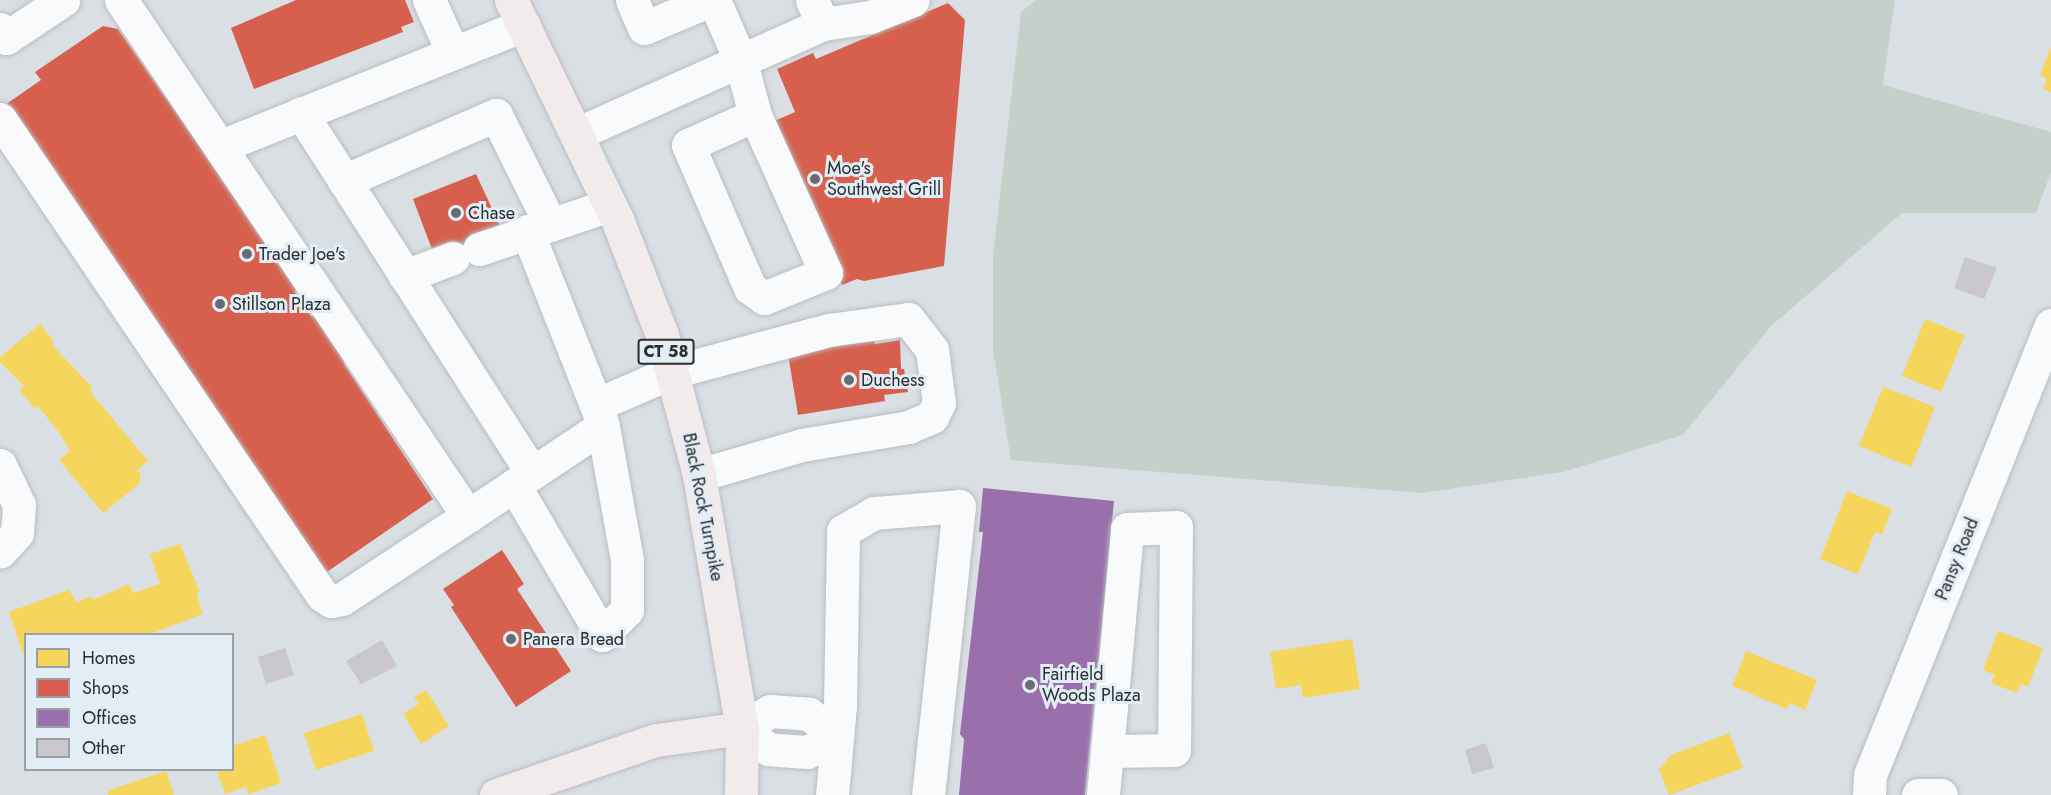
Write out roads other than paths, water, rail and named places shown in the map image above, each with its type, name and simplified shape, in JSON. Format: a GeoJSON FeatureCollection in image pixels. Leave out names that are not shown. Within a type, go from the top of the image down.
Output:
{"type":"FeatureCollection","features":[{"type":"Feature","properties":{"kind":"main road","name":"Black Rock Turnpike"},"geometry":{"type":"LineString","coordinates":[[518,13],[610,205],[672,372],[699,475],[742,728],[741,795]]}},
{"type":"Feature","properties":{"kind":"main road"},"geometry":{"type":"LineString","coordinates":[[496,795],[656,740],[742,728]]}},
{"type":"Feature","properties":{"kind":"street"},"geometry":{"type":"LineString","coordinates":[[2,37],[63,0]]}},
{"type":"Feature","properties":{"kind":"street"},"geometry":{"type":"LineString","coordinates":[[121,0],[468,516]]}},
{"type":"Feature","properties":{"kind":"street"},"geometry":{"type":"LineString","coordinates":[[429,0],[453,52]]}},
{"type":"Feature","properties":{"kind":"street"},"geometry":{"type":"LineString","coordinates":[[632,0],[644,28],[712,0],[741,62],[755,115],[826,273],[764,298],[750,288],[688,145],[755,115]]}},
{"type":"Feature","properties":{"kind":"street"},"geometry":{"type":"LineString","coordinates":[[576,134],[741,62],[818,12],[870,17],[913,0]]}},
{"type":"Feature","properties":{"kind":"street"},"geometry":{"type":"LineString","coordinates":[[221,146],[453,52],[518,13]]}},
{"type":"Feature","properties":{"kind":"street"},"geometry":{"type":"LineString","coordinates":[[301,113],[344,181],[405,276],[523,479],[602,635],[627,610],[627,560],[600,416],[538,228],[496,115],[344,181]]}},
{"type":"Feature","properties":{"kind":"street"},"geometry":{"type":"LineString","coordinates":[[0,119],[322,595],[331,601],[342,599],[468,516],[523,479],[600,416],[672,372],[829,330],[908,319],[932,350],[939,403],[932,417],[909,427],[802,445],[699,475]]}},
{"type":"Feature","properties":{"kind":"street"},"geometry":{"type":"LineString","coordinates":[[405,276],[538,228],[610,205]]}},
{"type":"Feature","properties":{"kind":"street","name":"Pansy Road"},"geometry":{"type":"LineString","coordinates":[[1869,795],[1870,775],[2051,325]]}},
{"type":"Feature","properties":{"kind":"street"},"geometry":{"type":"LineString","coordinates":[[0,465],[19,505],[16,533],[0,552]]}},
{"type":"Feature","properties":{"kind":"street"},"geometry":{"type":"LineString","coordinates":[[832,795],[837,736],[843,531],[874,513],[959,506],[928,795]]}},
{"type":"Feature","properties":{"kind":"street"},"geometry":{"type":"LineString","coordinates":[[1103,795],[1127,529],[1176,527],[1174,750],[1107,751]]}},
{"type":"Feature","properties":{"kind":"street"},"geometry":{"type":"LineString","coordinates":[[742,728],[768,749],[807,752],[837,736]]}},
{"type":"Feature","properties":{"kind":"street"},"geometry":{"type":"LineString","coordinates":[[1918,795],[1941,795]]}},
{"type":"Feature","properties":{"kind":"place","name":"Moe's Southwest Grill"},"geometry":{"type":"Point","coordinates":[815,179]}},
{"type":"Feature","properties":{"kind":"place","name":"Chase"},"geometry":{"type":"Point","coordinates":[456,213]}},
{"type":"Feature","properties":{"kind":"place","name":"Trader Joe's"},"geometry":{"type":"Point","coordinates":[247,254]}},
{"type":"Feature","properties":{"kind":"place","name":"Stillson Plaza"},"geometry":{"type":"Point","coordinates":[220,304]}},
{"type":"Feature","properties":{"kind":"place","name":"Duchess"},"geometry":{"type":"Point","coordinates":[849,380]}},
{"type":"Feature","properties":{"kind":"place","name":"Panera Bread"},"geometry":{"type":"Point","coordinates":[511,639]}},
{"type":"Feature","properties":{"kind":"place","name":"Fairfield Woods Plaza"},"geometry":{"type":"Point","coordinates":[1030,685]}}]}
